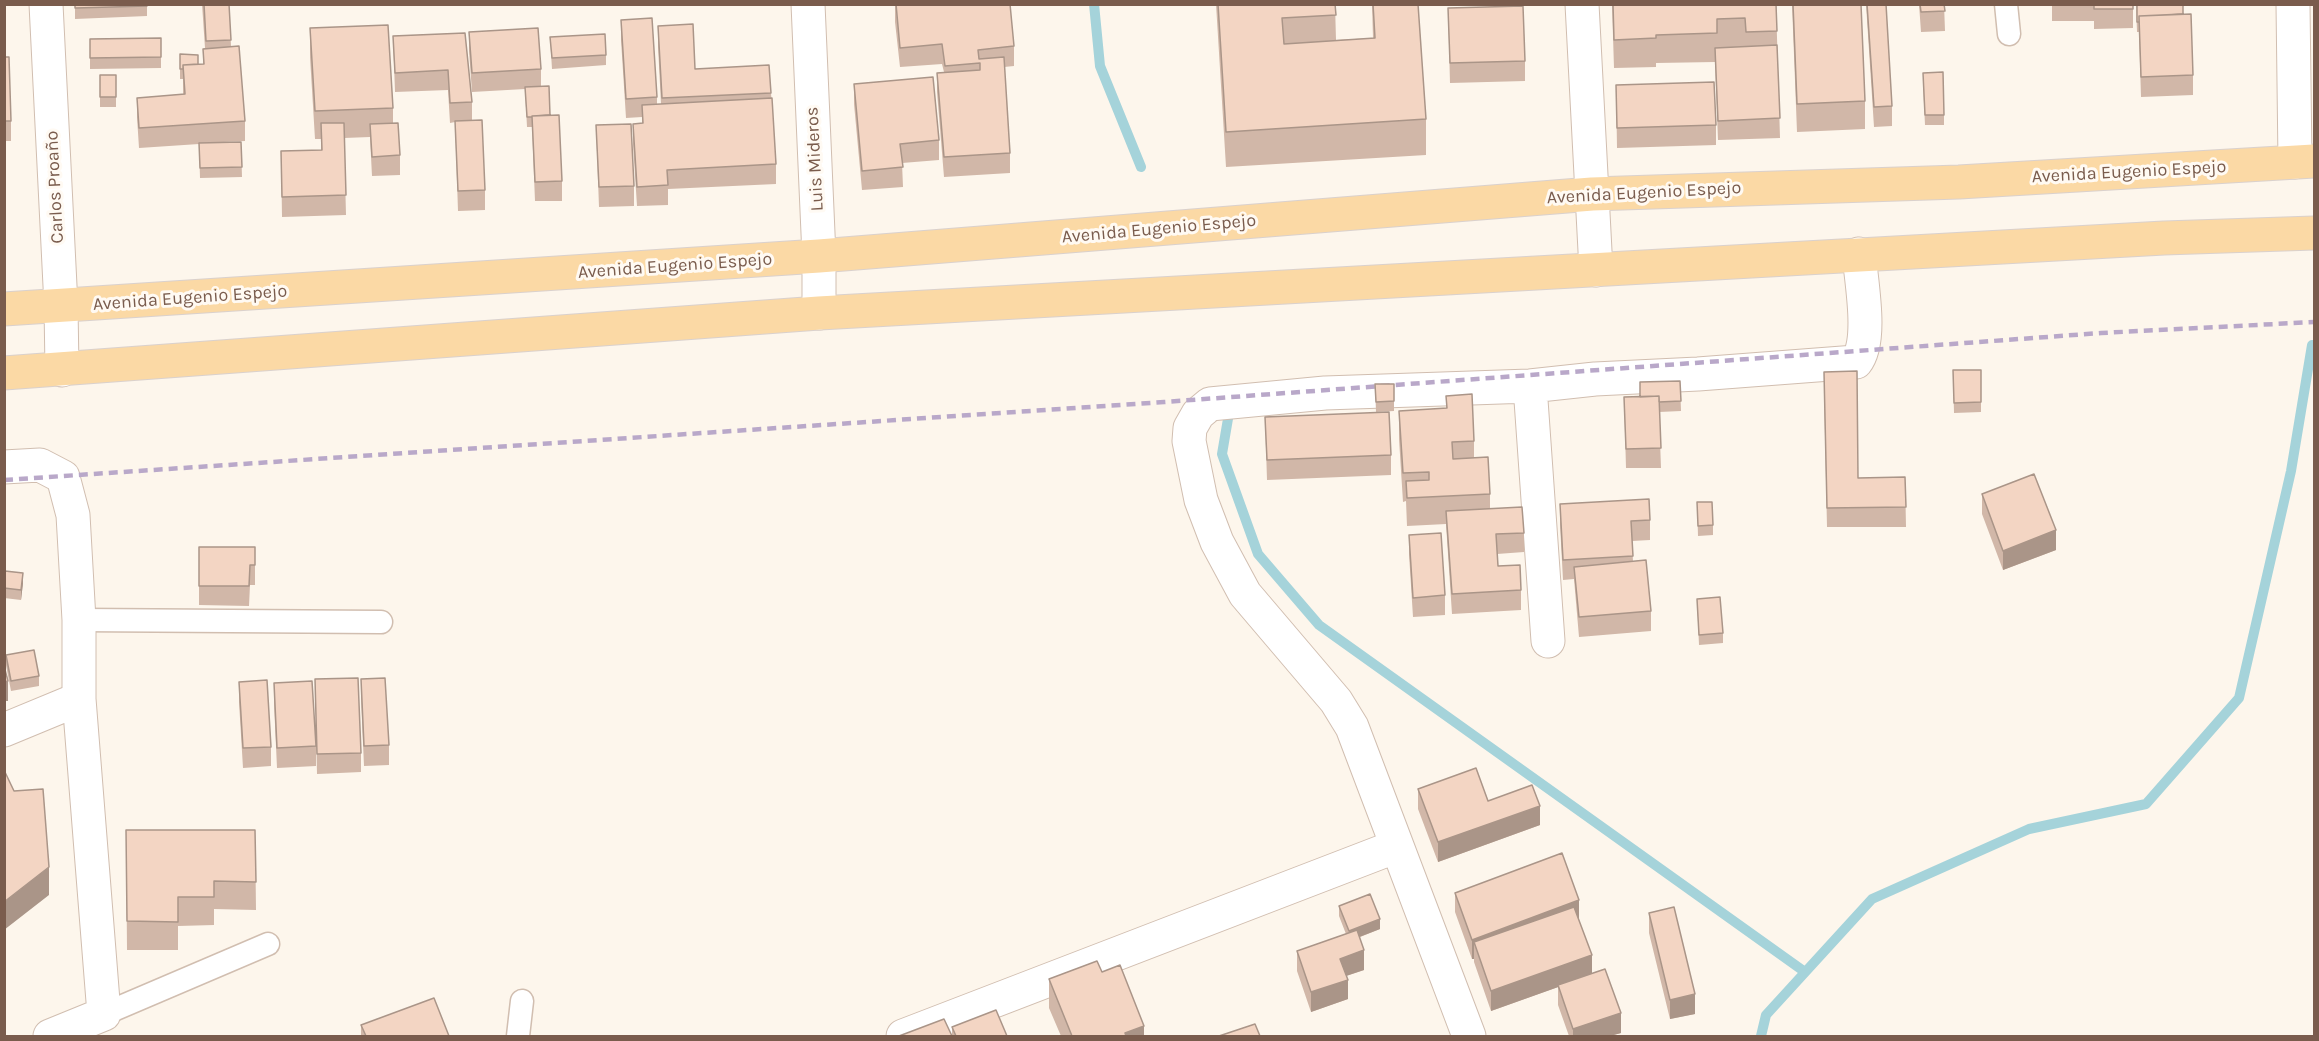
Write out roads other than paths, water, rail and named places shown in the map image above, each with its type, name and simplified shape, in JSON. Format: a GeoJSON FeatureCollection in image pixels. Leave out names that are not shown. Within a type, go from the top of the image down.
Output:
{"type":"FeatureCollection","features":[{"type":"Feature","properties":{"kind":"main road","name":"Avenida Eugenio Espejo"},"geometry":{"type":"LineString","coordinates":[[4,309],[819,256],[1592,194],[1959,182],[2305,162]]}},
{"type":"Feature","properties":{"kind":"main road"},"geometry":{"type":"LineString","coordinates":[[4,373],[819,313],[1858,254],[2164,238],[2314,233]]}},
{"type":"Feature","properties":{"kind":"street","name":"Carlos Proaño"},"geometry":{"type":"LineString","coordinates":[[46,4],[62,370]]}},
{"type":"Feature","properties":{"kind":"street","name":"Luis Mideros"},"geometry":{"type":"LineString","coordinates":[[808,4],[819,256],[819,313]]}},
{"type":"Feature","properties":{"kind":"street"},"geometry":{"type":"LineString","coordinates":[[1582,4],[1596,270]]}},
{"type":"Feature","properties":{"kind":"street"},"geometry":{"type":"LineString","coordinates":[[2293,4],[2305,162]]}},
{"type":"Feature","properties":{"kind":"street"},"geometry":{"type":"LineString","coordinates":[[1469,1036],[1352,727],[1336,701],[1245,594],[1217,542],[1201,500],[1189,441],[1190,428],[1198,414],[1210,404],[1265,397],[1530,386],[1595,379],[1856,362],[1863,351],[1864,324],[1858,254]]}},
{"type":"Feature","properties":{"kind":"street"},"geometry":{"type":"LineString","coordinates":[[1530,386],[1548,640]]}},
{"type":"Feature","properties":{"kind":"street"},"geometry":{"type":"LineString","coordinates":[[4,466],[40,465],[63,477],[73,515],[79,620],[79,699],[104,1014],[50,1036]]}},
{"type":"Feature","properties":{"kind":"street"},"geometry":{"type":"LineString","coordinates":[[4,730],[79,699]]}},
{"type":"Feature","properties":{"kind":"street"},"geometry":{"type":"LineString","coordinates":[[903,1036],[1397,846]]}},
{"type":"Feature","properties":{"kind":"lane"},"geometry":{"type":"LineString","coordinates":[[2006,4],[2009,34]]}},
{"type":"Feature","properties":{"kind":"lane"},"geometry":{"type":"LineString","coordinates":[[79,620],[381,622]]}},
{"type":"Feature","properties":{"kind":"lane"},"geometry":{"type":"LineString","coordinates":[[104,1014],[268,944]]}},
{"type":"Feature","properties":{"kind":"lane"},"geometry":{"type":"LineString","coordinates":[[518,1036],[522,1001]]}},
{"type":"Feature","properties":{"kind":"waterway"},"geometry":{"type":"LineString","coordinates":[[1094,4],[1100,66],[1141,167]]}},
{"type":"Feature","properties":{"kind":"waterway"},"geometry":{"type":"LineString","coordinates":[[1761,1036],[1766,1015],[1872,899],[2029,829],[2146,804],[2239,698],[2291,471],[2312,345]]}},
{"type":"Feature","properties":{"kind":"waterway"},"geometry":{"type":"LineString","coordinates":[[1230,407],[1222,454],[1258,554],[1319,625],[1805,972]]}},
{"type":"Feature","properties":{"kind":"railway"},"geometry":{"type":"LineString","coordinates":[[4,480],[1164,402],[2101,333],[2314,322]]}}]}
